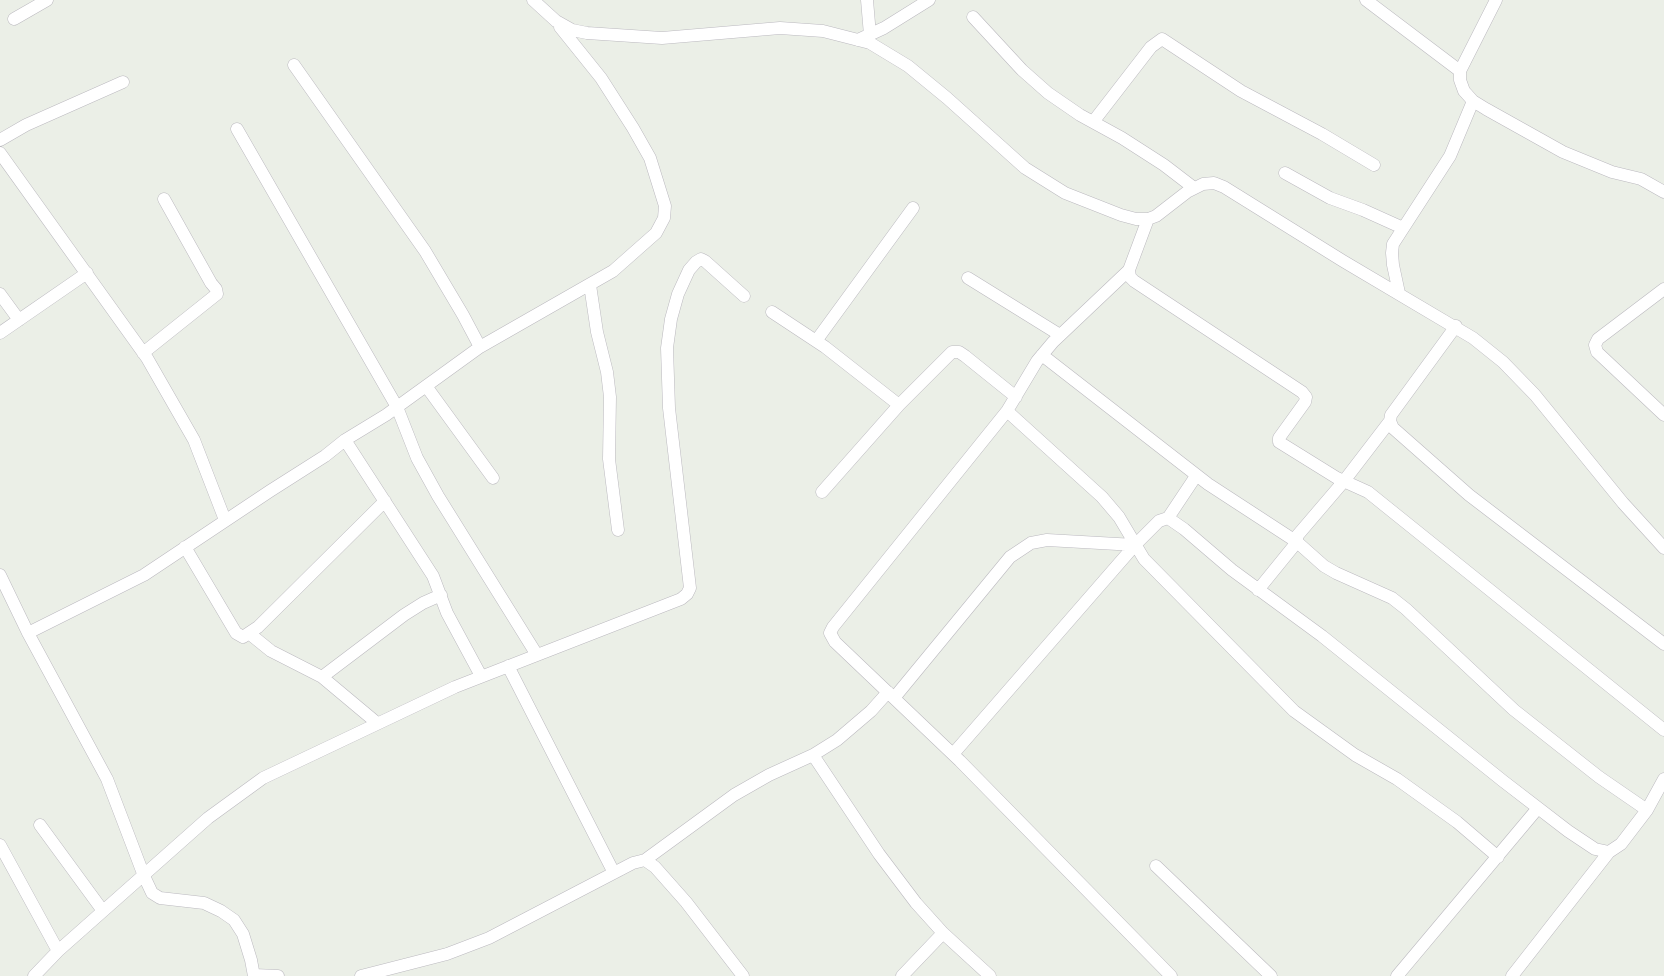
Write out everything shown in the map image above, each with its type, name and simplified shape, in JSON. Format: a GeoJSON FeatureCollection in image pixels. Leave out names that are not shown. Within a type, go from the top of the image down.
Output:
{"type":"FeatureCollection","features":[{"type":"Feature","properties":{"kind":"street"},"geometry":{"type":"LineString","coordinates":[[14,19],[47,0]]}},
{"type":"Feature","properties":{"kind":"street"},"geometry":{"type":"LineString","coordinates":[[28,633],[144,575],[225,520],[325,456],[345,440],[396,407],[480,347],[613,271],[656,234],[664,218],[665,206],[650,158],[601,78],[556,21],[533,0]]}},
{"type":"Feature","properties":{"kind":"street"},"geometry":{"type":"LineString","coordinates":[[867,0],[870,39]]}},
{"type":"Feature","properties":{"kind":"street"},"geometry":{"type":"LineString","coordinates":[[556,21],[572,30],[587,33],[662,38],[780,28],[823,31],[858,40],[870,39],[884,28],[929,0]]}},
{"type":"Feature","properties":{"kind":"street"},"geometry":{"type":"LineString","coordinates":[[1366,0],[1460,71]]}},
{"type":"Feature","properties":{"kind":"street"},"geometry":{"type":"LineString","coordinates":[[1496,0],[1460,71],[1460,80],[1464,91],[1473,101],[1563,152],[1612,172],[1641,179],[1664,192]]}},
{"type":"Feature","properties":{"kind":"street"},"geometry":{"type":"LineString","coordinates":[[972,17],[1037,84],[1073,110],[1164,165],[1194,188]]}},
{"type":"Feature","properties":{"kind":"street"},"geometry":{"type":"LineString","coordinates":[[870,39],[908,66],[947,98],[1025,168],[1058,189],[1121,215],[1136,219],[1148,219],[1156,216],[1194,188],[1202,184],[1214,183],[1224,187],[1456,326],[1503,362],[1535,395],[1623,503],[1664,548]]}},
{"type":"Feature","properties":{"kind":"street"},"geometry":{"type":"LineString","coordinates":[[1093,122],[1151,47],[1162,39],[1241,91],[1322,134],[1374,165]]}},
{"type":"Feature","properties":{"kind":"street"},"geometry":{"type":"LineString","coordinates":[[294,65],[425,251],[480,347]]}},
{"type":"Feature","properties":{"kind":"street"},"geometry":{"type":"LineString","coordinates":[[0,140],[26,125],[123,82]]}},
{"type":"Feature","properties":{"kind":"street"},"geometry":{"type":"LineString","coordinates":[[1399,293],[1392,253],[1393,244],[1450,156],[1473,101]]}},
{"type":"Feature","properties":{"kind":"street"},"geometry":{"type":"LineString","coordinates":[[237,129],[396,407],[417,458],[431,483],[537,655]]}},
{"type":"Feature","properties":{"kind":"street"},"geometry":{"type":"LineString","coordinates":[[0,153],[143,353],[194,440],[225,520]]}},
{"type":"Feature","properties":{"kind":"street"},"geometry":{"type":"LineString","coordinates":[[1285,173],[1330,198],[1363,210],[1403,228]]}},
{"type":"Feature","properties":{"kind":"street"},"geometry":{"type":"LineString","coordinates":[[143,353],[217,294],[216,289],[211,283],[164,200]]}},
{"type":"Feature","properties":{"kind":"street"},"geometry":{"type":"LineString","coordinates":[[816,341],[913,208]]}},
{"type":"Feature","properties":{"kind":"street"},"geometry":{"type":"LineString","coordinates":[[1148,219],[1129,270],[1060,335],[1042,355],[1007,411],[833,627],[830,633],[835,642],[953,754],[1171,976]]}},
{"type":"Feature","properties":{"kind":"street"},"geometry":{"type":"LineString","coordinates":[[34,976],[58,951],[208,818],[263,778],[377,723],[481,676],[688,594],[690,588],[669,408],[667,348],[670,319],[678,294],[689,270],[701,259],[744,296]]}},
{"type":"Feature","properties":{"kind":"street"},"geometry":{"type":"LineString","coordinates":[[1129,270],[1130,277],[1134,281],[1302,392],[1306,397],[1305,402],[1279,438],[1279,442],[1344,481],[1368,492],[1664,730]]}},
{"type":"Feature","properties":{"kind":"street"},"geometry":{"type":"LineString","coordinates":[[0,333],[87,273]]}},
{"type":"Feature","properties":{"kind":"street"},"geometry":{"type":"LineString","coordinates":[[968,278],[1060,335]]}},
{"type":"Feature","properties":{"kind":"street"},"geometry":{"type":"LineString","coordinates":[[590,285],[597,332],[607,372],[610,397],[609,459],[618,530]]}},
{"type":"Feature","properties":{"kind":"street"},"geometry":{"type":"LineString","coordinates":[[1664,289],[1604,334],[1595,344],[1597,352],[1664,415]]}},
{"type":"Feature","properties":{"kind":"street"},"geometry":{"type":"LineString","coordinates":[[0,294],[18,320]]}},
{"type":"Feature","properties":{"kind":"street"},"geometry":{"type":"LineString","coordinates":[[772,312],[816,341],[899,405]]}},
{"type":"Feature","properties":{"kind":"street"},"geometry":{"type":"LineString","coordinates":[[1258,590],[1297,542],[1297,536],[1344,481],[1390,421],[1391,415],[1456,326]]}},
{"type":"Feature","properties":{"kind":"street"},"geometry":{"type":"LineString","coordinates":[[822,492],[899,405],[952,352],[959,352],[965,356],[1016,397]]}},
{"type":"Feature","properties":{"kind":"street"},"geometry":{"type":"LineString","coordinates":[[1042,355],[1196,476],[1297,542],[1324,566],[1336,573],[1392,598],[1406,609],[1514,710],[1599,777],[1647,810]]}},
{"type":"Feature","properties":{"kind":"street"},"geometry":{"type":"LineString","coordinates":[[426,386],[493,478]]}},
{"type":"Feature","properties":{"kind":"street"},"geometry":{"type":"LineString","coordinates":[[1007,411],[1102,497],[1119,517],[1144,559],[1294,710],[1355,755],[1397,779],[1457,822],[1498,857]]}},
{"type":"Feature","properties":{"kind":"street"},"geometry":{"type":"LineString","coordinates":[[1390,421],[1393,428],[1469,495],[1664,644]]}},
{"type":"Feature","properties":{"kind":"street"},"geometry":{"type":"LineString","coordinates":[[345,440],[433,576],[447,613],[481,676]]}},
{"type":"Feature","properties":{"kind":"street"},"geometry":{"type":"LineString","coordinates":[[953,754],[1135,545],[1159,521],[1168,518],[1196,476]]}},
{"type":"Feature","properties":{"kind":"street"},"geometry":{"type":"LineString","coordinates":[[185,547],[236,633],[243,637],[250,634],[302,585],[384,501]]}},
{"type":"Feature","properties":{"kind":"street"},"geometry":{"type":"LineString","coordinates":[[1168,518],[1258,590],[1322,636],[1538,808],[1595,849],[1609,852]]}},
{"type":"Feature","properties":{"kind":"street"},"geometry":{"type":"LineString","coordinates":[[361,976],[447,954],[489,938],[633,863],[645,860],[734,795],[769,775],[813,755],[853,728],[891,695],[1010,557],[1031,543],[1047,540],[1135,545]]}},
{"type":"Feature","properties":{"kind":"street"},"geometry":{"type":"LineString","coordinates":[[0,575],[28,633],[106,779],[152,893],[160,898],[204,903],[222,911],[234,920],[243,934],[252,960],[254,975],[278,976]]}},
{"type":"Feature","properties":{"kind":"street"},"geometry":{"type":"LineString","coordinates":[[322,677],[404,615],[423,603],[441,595]]}},
{"type":"Feature","properties":{"kind":"street"},"geometry":{"type":"LineString","coordinates":[[250,634],[271,651],[322,677],[377,723]]}},
{"type":"Feature","properties":{"kind":"street"},"geometry":{"type":"LineString","coordinates":[[508,666],[614,873]]}},
{"type":"Feature","properties":{"kind":"street"},"geometry":{"type":"LineString","coordinates":[[813,755],[879,854],[916,903],[943,933],[990,976]]}},
{"type":"Feature","properties":{"kind":"street"},"geometry":{"type":"LineString","coordinates":[[1515,975],[1609,852],[1621,844],[1647,810],[1664,778]]}},
{"type":"Feature","properties":{"kind":"street"},"geometry":{"type":"LineString","coordinates":[[1397,976],[1538,808]]}},
{"type":"Feature","properties":{"kind":"street"},"geometry":{"type":"LineString","coordinates":[[40,825],[103,911]]}},
{"type":"Feature","properties":{"kind":"street"},"geometry":{"type":"LineString","coordinates":[[0,845],[5,862],[58,951]]}},
{"type":"Feature","properties":{"kind":"street"},"geometry":{"type":"LineString","coordinates":[[645,860],[655,867],[686,902],[743,976]]}},
{"type":"Feature","properties":{"kind":"street"},"geometry":{"type":"LineString","coordinates":[[1156,866],[1271,976]]}},
{"type":"Feature","properties":{"kind":"street"},"geometry":{"type":"LineString","coordinates":[[902,976],[943,933]]}}]}
